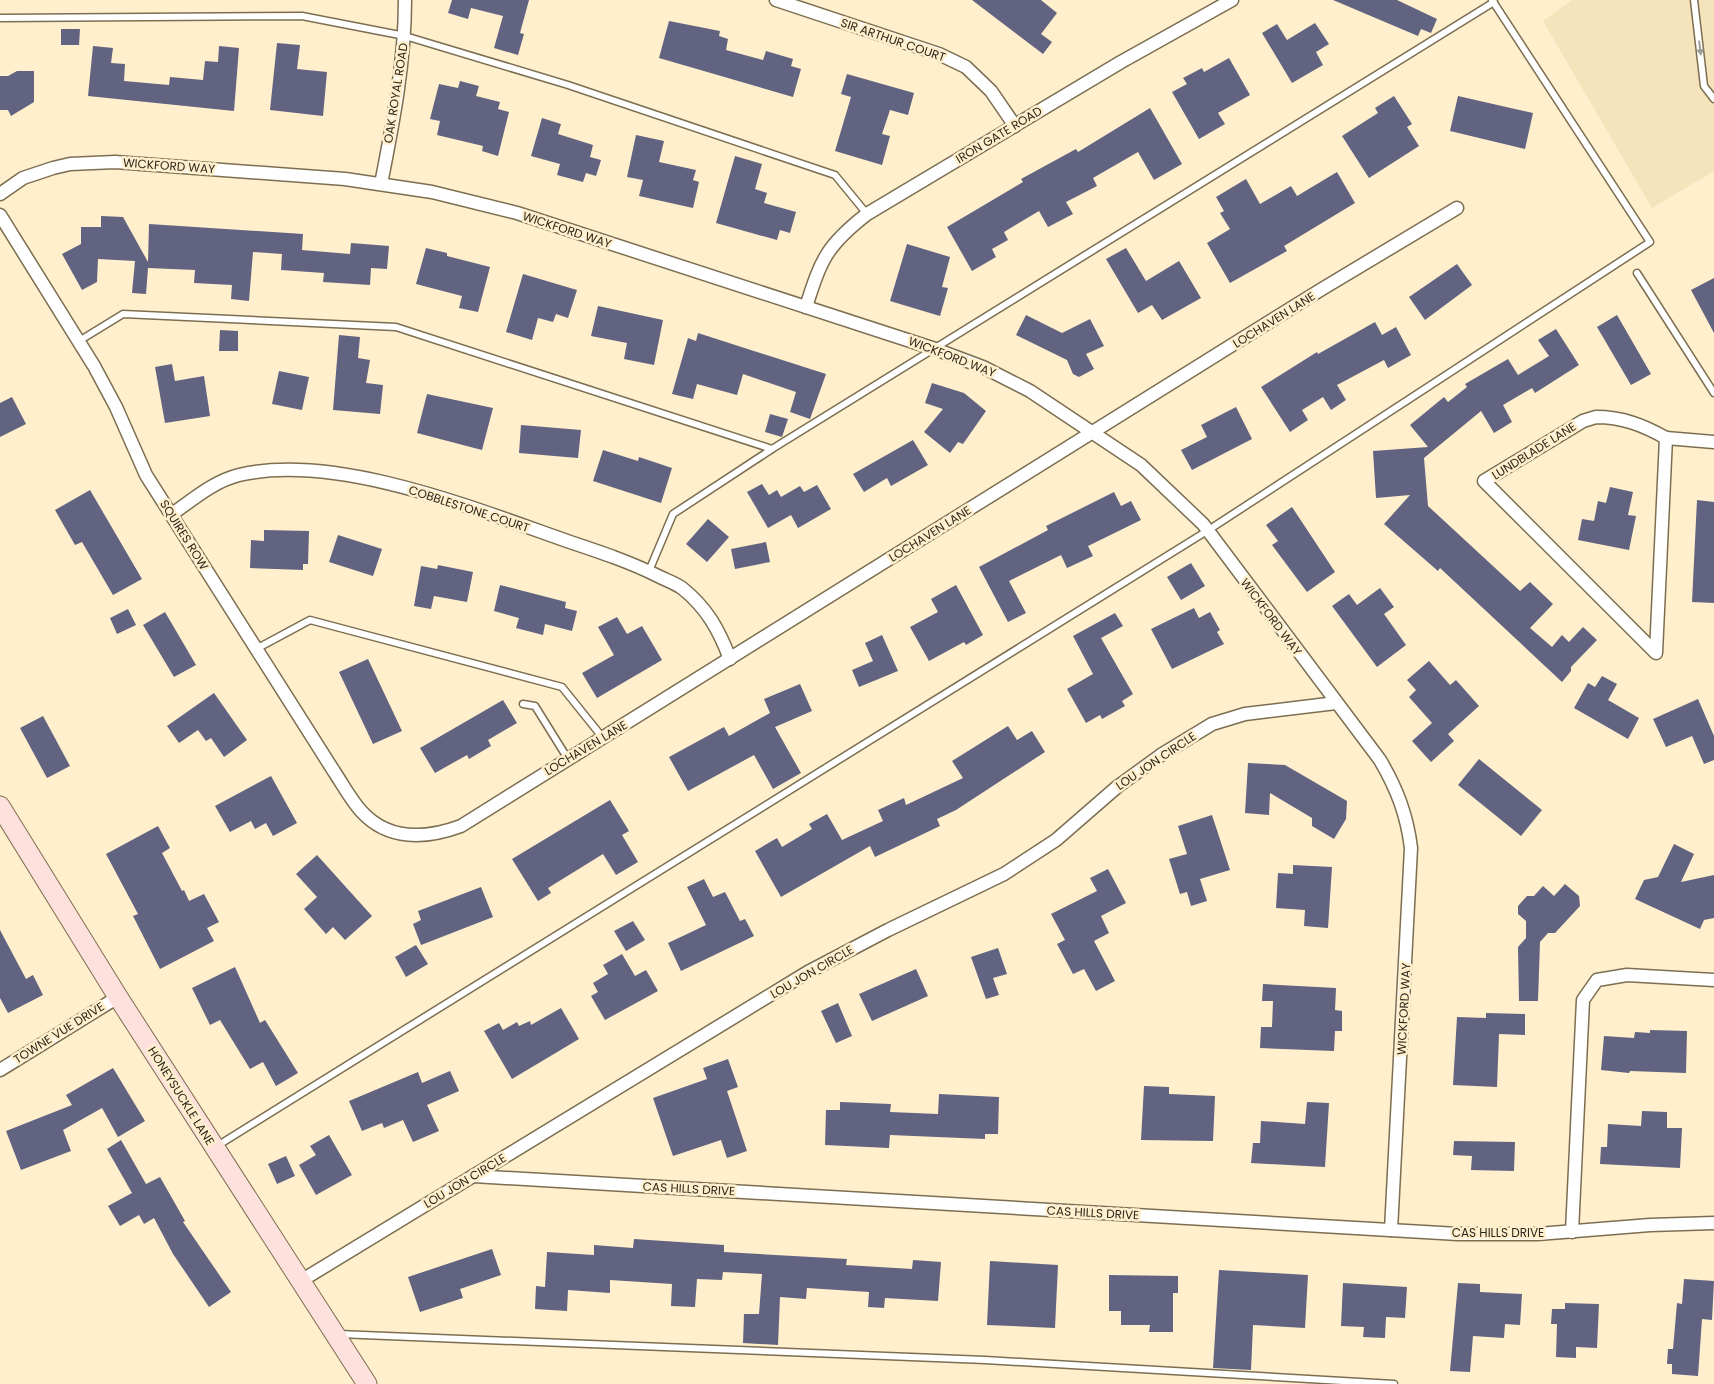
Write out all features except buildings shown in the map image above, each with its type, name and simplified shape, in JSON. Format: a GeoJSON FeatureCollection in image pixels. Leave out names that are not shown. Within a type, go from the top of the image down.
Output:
{"type":"FeatureCollection","features":[{"type":"Feature","properties":{"kind":"street","name":"OAK ROYAL ROAD"},"geometry":{"type":"LineString","coordinates":[[381,184],[394,118],[405,36],[405,0]]}},
{"type":"Feature","properties":{"kind":"street","name":"SIR ARTHUR COURT"},"geometry":{"type":"LineString","coordinates":[[776,0],[939,54],[966,67],[991,91],[1015,126]]}},
{"type":"Feature","properties":{"kind":"street","name":"IRON GATE ROAD"},"geometry":{"type":"LineString","coordinates":[[806,307],[817,272],[831,246],[842,233],[867,214],[1121,62],[1232,0]]}},
{"type":"Feature","properties":{"kind":"street","name":"WICKFORD WAY"},"geometry":{"type":"LineString","coordinates":[[0,194],[23,178],[53,168],[70,164],[116,162],[346,179],[432,192],[517,213],[935,349],[983,368],[1030,391],[1142,465],[1207,530],[1380,760],[1395,785],[1404,811],[1411,848],[1391,1230]]}},
{"type":"Feature","properties":{"kind":"street","name":"LOCHAVEN LANE"},"geometry":{"type":"LineString","coordinates":[[396,832],[411,836],[439,834],[461,826],[1094,433],[1322,289],[1457,208]]}},
{"type":"Feature","properties":{"kind":"street","name":"SQUIRES ROW"},"geometry":{"type":"LineString","coordinates":[[0,215],[79,342],[116,407],[146,475],[256,649],[361,811],[383,829],[396,832]]}},
{"type":"Feature","properties":{"kind":"street","name":"LUNDBLADE LANE"},"geometry":{"type":"LineString","coordinates":[[1596,417],[1626,420],[1648,428],[1666,438],[1656,653],[1484,482],[1583,421],[1596,417]]}},
{"type":"Feature","properties":{"kind":"street"},"geometry":{"type":"LineString","coordinates":[[1666,438],[1714,442]]}},
{"type":"Feature","properties":{"kind":"street","name":"COBBLESTONE COURT"},"geometry":{"type":"LineString","coordinates":[[171,515],[208,488],[238,475],[271,471],[307,471],[387,483],[446,498],[627,562],[680,587],[706,611],[719,630],[730,659]]}},
{"type":"Feature","properties":{"kind":"street","name":"LOU JON CIRCLE"},"geometry":{"type":"LineString","coordinates":[[299,1282],[808,972],[888,930],[1004,874],[1056,840],[1131,776],[1212,724],[1245,714],[1336,703]]}},
{"type":"Feature","properties":{"kind":"street","name":"HONEYSUCKLE LANE"},"geometry":{"type":"LineString","coordinates":[[0,806],[118,997],[299,1282],[367,1384]]}},
{"type":"Feature","properties":{"kind":"street"},"geometry":{"type":"LineString","coordinates":[[1572,1232],[1582,1000],[1597,980],[1627,975],[1714,980]]}},
{"type":"Feature","properties":{"kind":"street","name":"TOWNE VUE DRIVE"},"geometry":{"type":"LineString","coordinates":[[0,1070],[118,997]]}},
{"type":"Feature","properties":{"kind":"street","name":"CAS HILLS DRIVE"},"geometry":{"type":"LineString","coordinates":[[473,1176],[1458,1234],[1572,1232],[1650,1225],[1714,1223]]}},
{"type":"Feature","properties":{"kind":"lane"},"geometry":{"type":"LineString","coordinates":[[1694,0],[1704,86],[1714,99]]}},
{"type":"Feature","properties":{"kind":"lane"},"geometry":{"type":"LineString","coordinates":[[214,1148],[1207,530],[1650,242],[1493,1],[772,449],[674,514],[649,572]]}},
{"type":"Feature","properties":{"kind":"lane"},"geometry":{"type":"LineString","coordinates":[[0,18],[302,16],[405,36],[568,84],[835,175],[867,214]]}},
{"type":"Feature","properties":{"kind":"lane"},"geometry":{"type":"LineString","coordinates":[[1637,273],[1714,393]]}},
{"type":"Feature","properties":{"kind":"lane"},"geometry":{"type":"LineString","coordinates":[[79,342],[122,314],[396,327],[772,449]]}},
{"type":"Feature","properties":{"kind":"lane"},"geometry":{"type":"LineString","coordinates":[[256,649],[310,620],[562,686],[603,738]]}},
{"type":"Feature","properties":{"kind":"lane"},"geometry":{"type":"LineString","coordinates":[[523,704],[535,706],[568,759]]}},
{"type":"Feature","properties":{"kind":"lane"},"geometry":{"type":"LineString","coordinates":[[334,1334],[985,1360],[1394,1384]]}},
{"type":"Feature","properties":{"kind":"shaded area"},"geometry":{"type":"Polygon","coordinates":[[[1572,0],[1714,0],[1714,171],[1652,208],[1543,21],[1572,0]]]}}]}
